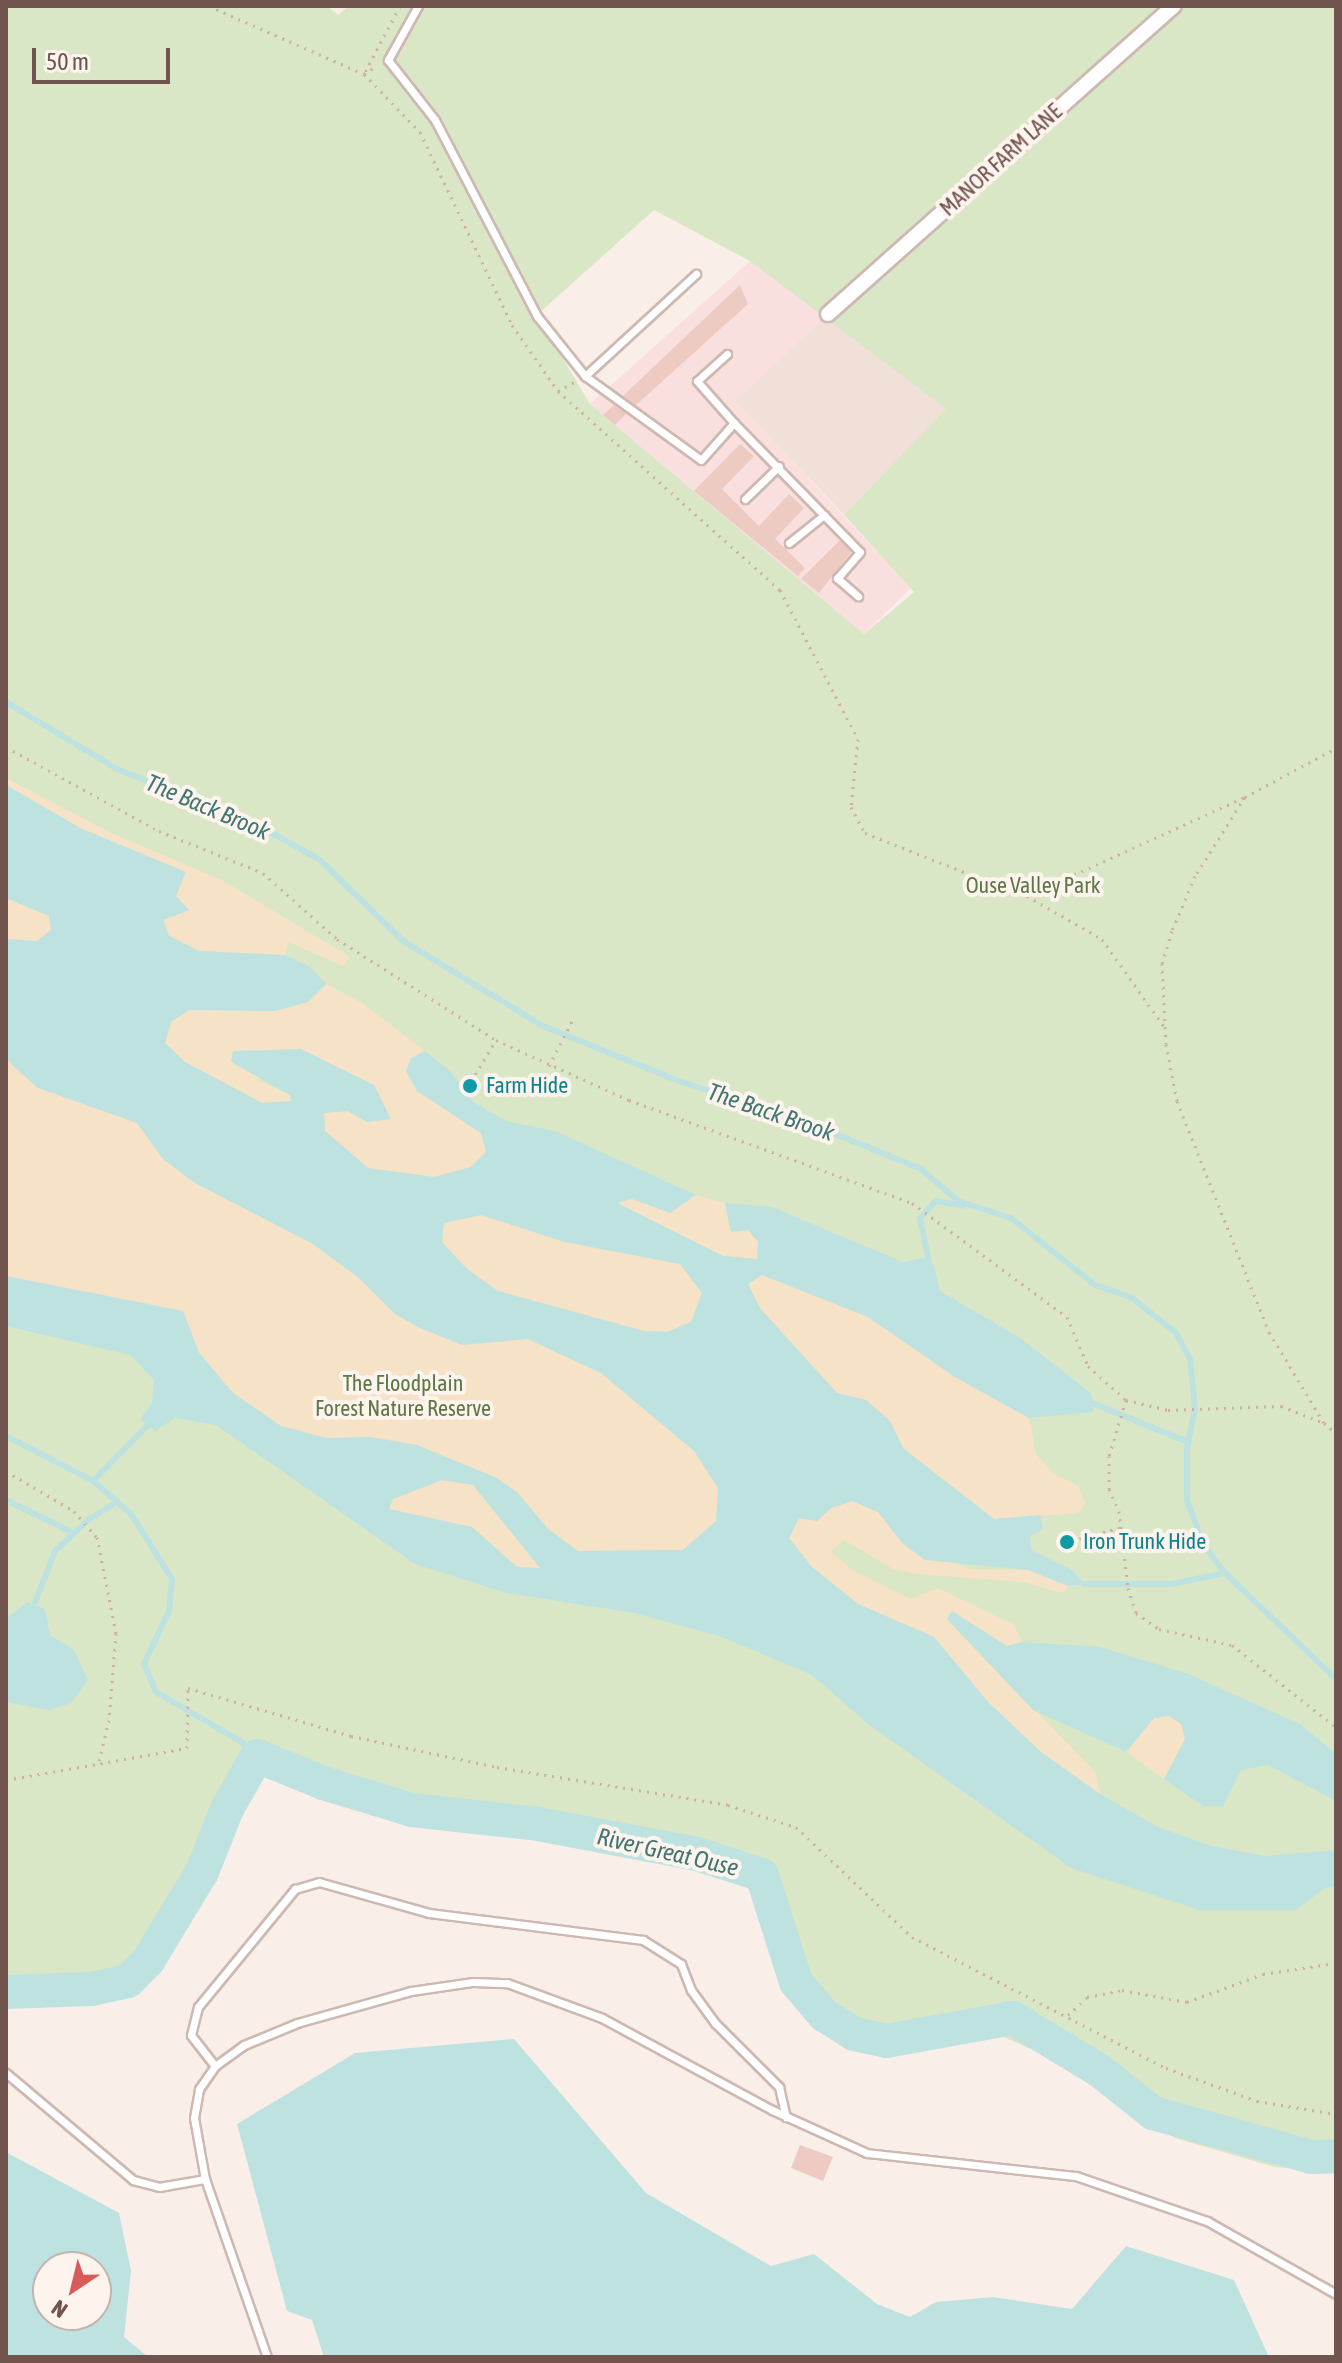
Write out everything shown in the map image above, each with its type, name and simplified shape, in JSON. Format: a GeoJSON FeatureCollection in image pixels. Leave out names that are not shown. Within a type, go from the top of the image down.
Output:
{"type":"FeatureCollection","features":[{"type":"Feature","properties":{"kind":"street","name":"MANOR FARM LANE"},"geometry":{"type":"LineString","coordinates":[[828,314],[1174,6]]}},
{"type":"Feature","properties":{"kind":"lane"},"geometry":{"type":"LineString","coordinates":[[418,6],[388,60],[435,120],[537,316],[585,376],[701,460],[734,423]]}},
{"type":"Feature","properties":{"kind":"lane"},"geometry":{"type":"LineString","coordinates":[[585,376],[696,274]]}},
{"type":"Feature","properties":{"kind":"lane"},"geometry":{"type":"LineString","coordinates":[[727,354],[697,381],[860,552],[837,578],[858,596]]}},
{"type":"Feature","properties":{"kind":"lane"},"geometry":{"type":"LineString","coordinates":[[745,499],[779,466]]}},
{"type":"Feature","properties":{"kind":"lane"},"geometry":{"type":"LineString","coordinates":[[789,543],[824,515]]}},
{"type":"Feature","properties":{"kind":"lane"},"geometry":{"type":"LineString","coordinates":[[215,2066],[191,2035],[198,2007],[295,1889],[319,1882],[429,1913],[643,1940],[681,1964],[691,1990],[715,2023],[779,2087],[786,2117]]}},
{"type":"Feature","properties":{"kind":"lane"},"geometry":{"type":"LineString","coordinates":[[267,2357],[205,2179],[194,2118],[199,2089],[215,2066],[244,2045],[297,2023],[411,1991],[473,1982],[507,1983],[602,2018],[786,2117],[867,2153],[1076,2176],[1207,2221],[1336,2294]]}},
{"type":"Feature","properties":{"kind":"lane"},"geometry":{"type":"LineString","coordinates":[[6,2073],[133,2180],[159,2187],[205,2179]]}},
{"type":"Feature","properties":{"kind":"path"},"geometry":{"type":"LineString","coordinates":[[209,6],[364,74],[420,132],[512,325],[558,391],[780,590],[858,739],[851,807],[865,833],[1009,887],[1102,939],[1167,1030]]}},
{"type":"Feature","properties":{"kind":"path"},"geometry":{"type":"LineString","coordinates":[[364,74],[400,6]]}},
{"type":"Feature","properties":{"kind":"path"},"geometry":{"type":"LineString","coordinates":[[364,74],[388,60]]}},
{"type":"Feature","properties":{"kind":"path"},"geometry":{"type":"LineString","coordinates":[[558,391],[585,376]]}},
{"type":"Feature","properties":{"kind":"path"},"geometry":{"type":"LineString","coordinates":[[6,747],[159,831],[263,873],[337,939],[496,1040],[549,1067],[912,1203],[1067,1317],[1088,1366],[1126,1400],[1168,1410],[1215,1405],[1281,1406],[1324,1423],[1336,1433]]}},
{"type":"Feature","properties":{"kind":"path"},"geometry":{"type":"LineString","coordinates":[[1009,887],[1045,888],[1064,882],[1245,797],[1336,748]]}},
{"type":"Feature","properties":{"kind":"path"},"geometry":{"type":"LineString","coordinates":[[1245,797],[1195,876],[1172,931],[1162,963],[1167,1030],[1177,1101],[1212,1191],[1269,1332],[1324,1423]]}},
{"type":"Feature","properties":{"kind":"path"},"geometry":{"type":"LineString","coordinates":[[549,1067],[573,1019]]}},
{"type":"Feature","properties":{"kind":"path"},"geometry":{"type":"LineString","coordinates":[[471,1081],[496,1040]]}},
{"type":"Feature","properties":{"kind":"path"},"geometry":{"type":"LineString","coordinates":[[1126,1400],[1113,1444],[1109,1489],[1122,1527],[1128,1588],[1136,1613],[1159,1629],[1232,1645],[1336,1727]]}},
{"type":"Feature","properties":{"kind":"path"},"geometry":{"type":"LineString","coordinates":[[6,1471],[74,1511],[97,1537],[116,1633],[109,1720],[98,1765]]}},
{"type":"Feature","properties":{"kind":"path"},"geometry":{"type":"LineString","coordinates":[[1072,1541],[1122,1527]]}},
{"type":"Feature","properties":{"kind":"path"},"geometry":{"type":"LineString","coordinates":[[6,1780],[187,1748],[184,1721],[188,1688],[351,1736],[497,1767],[728,1805],[796,1827],[912,1937],[1192,2077],[1257,2101],[1336,2114]]}},
{"type":"Feature","properties":{"kind":"path"},"geometry":{"type":"LineString","coordinates":[[1068,2015],[1087,1997],[1122,1990],[1187,2002],[1263,1974],[1336,1963]]}},
{"type":"Feature","properties":{"kind":"shaded area"},"geometry":{"type":"Polygon","coordinates":[[[750,261],[828,314],[736,401],[911,588],[864,634],[590,404],[750,261]]]}},
{"type":"Feature","properties":{"kind":"shaded area"},"geometry":{"type":"Polygon","coordinates":[[[828,314],[947,409],[844,515],[735,401],[828,314]]]}},
{"type":"Feature","properties":{"kind":"green space"},"geometry":{"type":"Polygon","coordinates":[[[6,6],[327,6],[338,15],[349,6],[1336,6],[1336,2172],[1275,2167],[1178,2139],[1131,2117],[1075,2068],[994,2033],[940,2030],[892,2044],[844,2036],[804,2009],[779,1961],[760,1895],[723,1855],[246,1769],[158,1951],[116,1986],[6,1993],[6,6]],[[654,210],[537,315],[590,404],[864,634],[914,592],[844,515],[946,409],[750,261],[654,210]]]}},
{"type":"Feature","properties":{"kind":"sand"},"geometry":{"type":"Polygon","coordinates":[[[6,778],[113,834],[222,880],[350,957],[343,966],[288,942],[285,955],[199,951],[169,936],[163,920],[189,910],[175,896],[185,872],[80,828],[6,785],[6,778]]]}},
{"type":"Feature","properties":{"kind":"sand"},"geometry":{"type":"Polygon","coordinates":[[[6,898],[49,916],[51,930],[37,941],[6,939],[6,898]]]}},
{"type":"Feature","properties":{"kind":"sand"},"geometry":{"type":"Polygon","coordinates":[[[326,984],[362,1003],[425,1051],[411,1058],[417,1091],[481,1133],[486,1152],[471,1167],[434,1177],[368,1168],[325,1131],[324,1113],[348,1111],[367,1122],[390,1119],[374,1084],[255,1079],[290,1095],[292,1101],[262,1103],[185,1062],[165,1043],[171,1022],[189,1010],[275,1011],[308,1002],[326,984]]]}},
{"type":"Feature","properties":{"kind":"sand"},"geometry":{"type":"Polygon","coordinates":[[[6,1058],[92,1106],[137,1123],[163,1159],[195,1183],[313,1244],[359,1278],[395,1314],[420,1328],[462,1345],[528,1339],[601,1373],[694,1451],[718,1488],[716,1521],[683,1550],[578,1551],[548,1529],[518,1493],[371,1437],[326,1438],[281,1426],[233,1393],[199,1352],[183,1311],[6,1276],[6,1058]]]}},
{"type":"Feature","properties":{"kind":"sand"},"geometry":{"type":"Polygon","coordinates":[[[696,1195],[725,1203],[730,1231],[748,1230],[758,1242],[757,1259],[722,1256],[616,1202],[632,1198],[670,1213],[696,1195]]]}},
{"type":"Feature","properties":{"kind":"sand"},"geometry":{"type":"Polygon","coordinates":[[[481,1215],[565,1242],[680,1264],[702,1293],[691,1322],[667,1332],[644,1331],[498,1291],[467,1269],[442,1242],[444,1223],[481,1215]]]}},
{"type":"Feature","properties":{"kind":"sand"},"geometry":{"type":"Polygon","coordinates":[[[762,1275],[868,1317],[955,1377],[1029,1418],[1036,1454],[1053,1473],[1078,1486],[1085,1503],[1078,1513],[994,1519],[957,1493],[903,1448],[890,1421],[866,1400],[837,1393],[810,1369],[760,1308],[747,1284],[762,1275]]]}},
{"type":"Feature","properties":{"kind":"sand"},"geometry":{"type":"Polygon","coordinates":[[[442,1480],[473,1485],[540,1568],[517,1567],[472,1527],[389,1509],[393,1499],[442,1480]]]}},
{"type":"Feature","properties":{"kind":"sand"},"geometry":{"type":"Polygon","coordinates":[[[852,1501],[878,1512],[903,1544],[969,1569],[1028,1570],[1068,1586],[1063,1593],[1023,1582],[917,1574],[893,1569],[844,1540],[831,1551],[852,1570],[910,1599],[938,1588],[1014,1625],[1022,1642],[1007,1646],[952,1611],[947,1619],[1096,1773],[1100,1794],[1041,1752],[988,1702],[934,1637],[858,1604],[812,1567],[789,1538],[799,1518],[817,1521],[831,1508],[852,1501]]]}},
{"type":"Feature","properties":{"kind":"sand"},"geometry":{"type":"Polygon","coordinates":[[[1169,1716],[1182,1724],[1185,1739],[1164,1779],[1126,1752],[1154,1718],[1169,1716]]]}},
{"type":"Feature","properties":{"kind":"water"},"geometry":{"type":"Polygon","coordinates":[[[6,785],[80,828],[186,872],[176,896],[189,910],[163,920],[169,936],[199,951],[285,955],[310,967],[326,984],[308,1002],[275,1011],[189,1010],[171,1022],[165,1043],[185,1062],[262,1103],[291,1101],[290,1095],[231,1062],[233,1051],[301,1049],[374,1085],[391,1119],[367,1122],[348,1111],[324,1113],[325,1131],[368,1168],[434,1177],[471,1167],[486,1152],[481,1133],[417,1091],[406,1071],[411,1058],[425,1051],[449,1070],[475,1103],[506,1121],[555,1131],[696,1195],[670,1213],[632,1199],[617,1203],[723,1256],[757,1259],[758,1242],[748,1230],[731,1232],[725,1203],[772,1207],[903,1262],[923,1258],[934,1266],[940,1291],[1020,1338],[1091,1393],[1093,1412],[1029,1418],[955,1377],[868,1317],[762,1275],[748,1284],[760,1308],[837,1393],[866,1400],[890,1421],[903,1448],[994,1519],[1040,1515],[1043,1529],[1030,1536],[1031,1550],[1072,1570],[1085,1584],[1068,1586],[1028,1570],[925,1560],[903,1544],[878,1512],[852,1501],[831,1508],[817,1521],[799,1518],[789,1538],[812,1567],[858,1604],[934,1637],[988,1702],[1041,1752],[1100,1794],[1158,1827],[1212,1846],[1265,1856],[1336,1850],[1336,1887],[1325,1888],[1296,1910],[1199,1910],[1071,1868],[868,1724],[812,1675],[719,1636],[635,1613],[506,1593],[415,1564],[216,1425],[175,1418],[155,1431],[140,1419],[152,1403],[154,1380],[130,1355],[6,1326],[6,1276],[183,1311],[199,1353],[233,1393],[281,1426],[326,1438],[371,1437],[417,1445],[497,1478],[518,1493],[548,1529],[578,1551],[683,1550],[716,1521],[718,1488],[694,1451],[601,1373],[528,1339],[462,1345],[420,1328],[395,1314],[359,1278],[313,1244],[195,1183],[163,1159],[137,1123],[38,1088],[6,1058],[6,939],[37,941],[51,930],[49,916],[6,898],[6,785]],[[481,1215],[444,1223],[442,1242],[467,1269],[498,1291],[644,1331],[667,1332],[691,1322],[702,1293],[680,1264],[565,1242],[481,1215]],[[442,1480],[393,1499],[389,1509],[472,1527],[517,1567],[540,1568],[473,1485],[442,1480]]]}},
{"type":"Feature","properties":{"kind":"water"},"geometry":{"type":"Polygon","coordinates":[[[27,1602],[45,1609],[50,1635],[74,1650],[88,1680],[71,1703],[49,1710],[6,1702],[6,1619],[27,1602]]]}},
{"type":"Feature","properties":{"kind":"water"},"geometry":{"type":"Polygon","coordinates":[[[952,1611],[1007,1646],[1022,1642],[1100,1647],[1186,1673],[1300,1724],[1336,1754],[1336,1801],[1268,1765],[1241,1770],[1223,1806],[1203,1806],[1164,1779],[1185,1739],[1181,1724],[1169,1716],[1154,1718],[1126,1752],[1033,1710],[947,1619],[952,1611]]]}},
{"type":"Feature","properties":{"kind":"water"},"geometry":{"type":"Polygon","coordinates":[[[514,2039],[646,2193],[771,2266],[814,2254],[877,2304],[910,2317],[936,2302],[993,2297],[1072,2309],[1126,2246],[1234,2280],[1269,2357],[324,2357],[312,2320],[287,2311],[237,2124],[355,2053],[514,2039]]]}},
{"type":"Feature","properties":{"kind":"water"},"geometry":{"type":"Polygon","coordinates":[[[6,2152],[119,2213],[131,2271],[124,2337],[148,2357],[6,2357],[6,2152]]]}},
{"type":"Feature","properties":{"kind":"building"},"geometry":{"type":"Polygon","coordinates":[[[740,285],[748,304],[636,405],[623,396],[740,285]]]}},
{"type":"Feature","properties":{"kind":"building"},"geometry":{"type":"Polygon","coordinates":[[[614,405],[626,414],[615,425],[603,415],[614,405]]]}},
{"type":"Feature","properties":{"kind":"building"},"geometry":{"type":"Polygon","coordinates":[[[740,444],[754,456],[722,489],[759,526],[789,494],[804,508],[775,539],[805,568],[798,576],[694,491],[740,444]]]}},
{"type":"Feature","properties":{"kind":"building"},"geometry":{"type":"Polygon","coordinates":[[[840,540],[851,552],[819,593],[801,579],[840,540]]]}},
{"type":"Feature","properties":{"kind":"building"},"geometry":{"type":"Polygon","coordinates":[[[800,2145],[833,2157],[823,2181],[791,2168],[800,2145]]]}},
{"type":"Feature","properties":{"kind":"waterway","name":"The Back Brook"},"geometry":{"type":"LineString","coordinates":[[6,702],[117,769],[254,823],[320,860],[403,941],[543,1026],[681,1082],[789,1115],[921,1169],[958,1201],[1011,1218],[1095,1285],[1132,1298],[1176,1333],[1190,1359],[1195,1408],[1187,1449],[1187,1501],[1204,1545],[1225,1573],[1336,1679]]}},
{"type":"Feature","properties":{"kind":"waterway"},"geometry":{"type":"LineString","coordinates":[[929,1262],[920,1218],[936,1201],[963,1206]]}},
{"type":"Feature","properties":{"kind":"waterway"},"geometry":{"type":"LineString","coordinates":[[1092,1403],[1188,1442]]}},
{"type":"Feature","properties":{"kind":"waterway"},"geometry":{"type":"LineString","coordinates":[[93,1481],[148,1425]]}},
{"type":"Feature","properties":{"kind":"waterway","name":"The Back Brook"},"geometry":{"type":"LineString","coordinates":[[6,1436],[93,1481],[131,1514],[172,1579],[169,1611],[144,1664],[156,1692],[242,1742],[257,1756]]}},
{"type":"Feature","properties":{"kind":"waterway"},"geometry":{"type":"LineString","coordinates":[[6,1500],[74,1533]]}},
{"type":"Feature","properties":{"kind":"waterway"},"geometry":{"type":"LineString","coordinates":[[34,1605],[55,1551],[88,1520],[117,1502]]}},
{"type":"Feature","properties":{"kind":"waterway"},"geometry":{"type":"LineString","coordinates":[[1085,1584],[1172,1584],[1225,1573]]}},
{"type":"Feature","properties":{"kind":"waterway","name":"River Great Ouse"},"geometry":{"type":"LineString","coordinates":[[6,1992],[91,1989],[128,1981],[148,1961],[202,1872],[227,1809],[257,1756],[323,1783],[412,1810],[538,1824],[697,1854],[762,1875],[796,1982],[824,2015],[854,2034],[886,2041],[1013,2018],[1100,2071],[1153,2113],[1312,2157],[1336,2156]]}},
{"type":"Feature","properties":{"kind":"place","name":"Farm Hide"},"geometry":{"type":"Point","coordinates":[470,1086]}},
{"type":"Feature","properties":{"kind":"place","name":"Iron Trunk Hide"},"geometry":{"type":"Point","coordinates":[1067,1542]}},
{"type":"Feature","properties":{"kind":"park label","name":"Ouse Valley Park"},"geometry":{"type":"Point","coordinates":[1033,886]}},
{"type":"Feature","properties":{"kind":"park label","name":"The Floodplain Forest Nature Reserve"},"geometry":{"type":"Point","coordinates":[403,1396]}}]}
